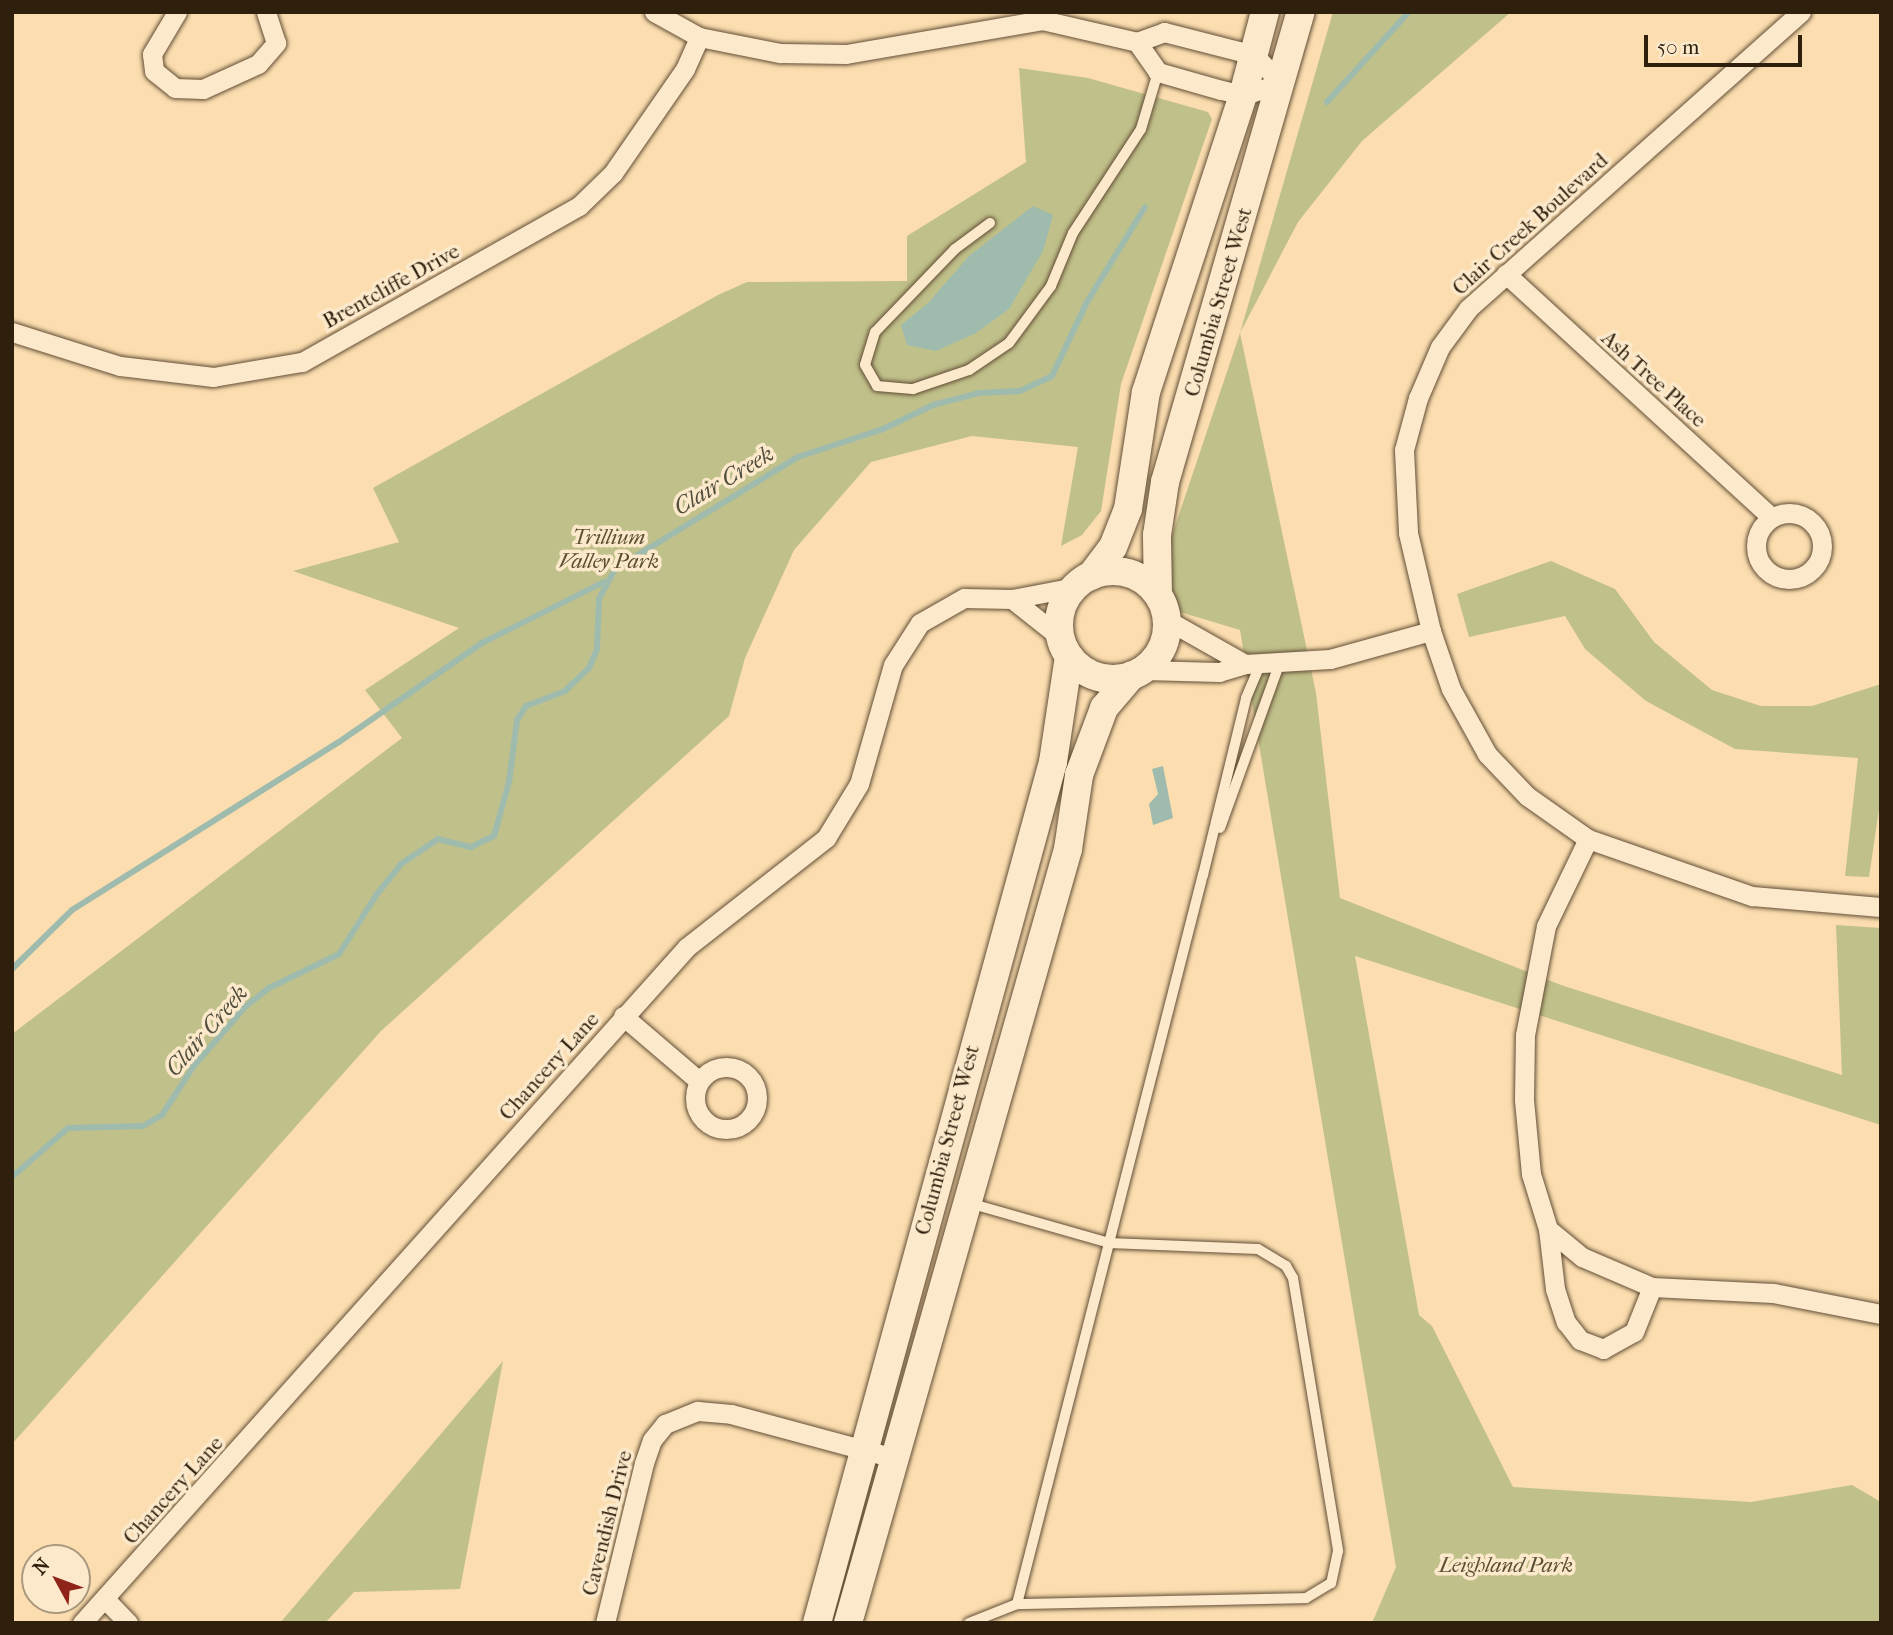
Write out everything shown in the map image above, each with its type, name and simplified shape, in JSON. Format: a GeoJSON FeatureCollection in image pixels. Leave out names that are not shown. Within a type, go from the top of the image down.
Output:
{"type":"FeatureCollection","features":[{"type":"Feature","properties":{"kind":"main road","name":"Columbia Street West"},"geometry":{"type":"LineString","coordinates":[[1083,581],[1113,547],[1128,509],[1146,392],[1243,95],[1265,12]]}},
{"type":"Feature","properties":{"kind":"main road","name":"Columbia Street West"},"geometry":{"type":"LineString","coordinates":[[1162,607],[1157,535],[1165,482],[1301,12]]}},
{"type":"Feature","properties":{"kind":"main road"},"geometry":{"type":"LineString","coordinates":[[1121,572],[1141,580],[1162,607],[1162,648],[1138,673],[1097,677],[1064,647],[1061,609],[1083,581],[1121,572]]}},
{"type":"Feature","properties":{"kind":"main road","name":"Columbia Street West"},"geometry":{"type":"LineString","coordinates":[[817,1623],[1053,762],[1064,647]]}},
{"type":"Feature","properties":{"kind":"main road","name":"Columbia Street West"},"geometry":{"type":"LineString","coordinates":[[848,1623],[965,1202],[1068,849],[1079,775],[1104,708],[1138,673]]}},
{"type":"Feature","properties":{"kind":"street"},"geometry":{"type":"LineString","coordinates":[[177,12],[152,54],[154,71],[175,88],[203,89],[258,64],[275,43],[266,12]]}},
{"type":"Feature","properties":{"kind":"street"},"geometry":{"type":"LineString","coordinates":[[654,12],[699,37],[780,53],[846,54],[1042,20],[1137,42],[1164,32],[1254,55],[1281,83],[1243,95],[1158,72],[1137,42]]}},
{"type":"Feature","properties":{"kind":"street","name":"Clair Creek Boulevard"},"geometry":{"type":"LineString","coordinates":[[1801,12],[1468,309],[1440,347],[1418,398],[1405,450],[1408,533],[1431,631],[1451,689],[1487,754],[1527,796],[1588,839],[1752,895],[1881,907]]}},
{"type":"Feature","properties":{"kind":"street","name":"Brentcliffe Drive"},"geometry":{"type":"LineString","coordinates":[[12,331],[120,366],[213,377],[302,362],[579,206],[612,173],[685,69],[699,37]]}},
{"type":"Feature","properties":{"kind":"street","name":"Ash Tree Place"},"geometry":{"type":"LineString","coordinates":[[1506,274],[1771,517]]}},
{"type":"Feature","properties":{"kind":"street","name":"Chancery Lane"},"geometry":{"type":"LineString","coordinates":[[82,1623],[106,1600],[687,947],[826,838],[859,784],[893,665],[920,623],[964,598],[1012,599],[1083,581]]}},
{"type":"Feature","properties":{"kind":"street"},"geometry":{"type":"LineString","coordinates":[[1012,599],[1064,647]]}},
{"type":"Feature","properties":{"kind":"street"},"geometry":{"type":"LineString","coordinates":[[1162,607],[1262,665]]}},
{"type":"Feature","properties":{"kind":"street"},"geometry":{"type":"LineString","coordinates":[[1138,673],[1219,672],[1330,659],[1431,631]]}},
{"type":"Feature","properties":{"kind":"street"},"geometry":{"type":"LineString","coordinates":[[1588,839],[1546,926],[1525,1035],[1524,1100],[1531,1174],[1548,1229],[1555,1289],[1566,1322],[1580,1340],[1603,1349],[1634,1332],[1651,1287]]}},
{"type":"Feature","properties":{"kind":"street"},"geometry":{"type":"LineString","coordinates":[[623,1016],[699,1081]]}},
{"type":"Feature","properties":{"kind":"street"},"geometry":{"type":"LineString","coordinates":[[1548,1229],[1582,1257],[1651,1287],[1773,1293],[1881,1314]]}},
{"type":"Feature","properties":{"kind":"street","name":"Cavendish Drive"},"geometry":{"type":"LineString","coordinates":[[604,1623],[644,1463],[652,1440],[666,1424],[698,1411],[731,1414],[894,1458]]}},
{"type":"Feature","properties":{"kind":"street"},"geometry":{"type":"LineString","coordinates":[[106,1600],[128,1623]]}},
{"type":"Feature","properties":{"kind":"lane"},"geometry":{"type":"LineString","coordinates":[[990,223],[956,249],[875,332],[865,365],[877,386],[913,388],[969,370],[1009,343],[1051,286],[1073,233],[1141,129],[1158,72]]}},
{"type":"Feature","properties":{"kind":"lane"},"geometry":{"type":"LineString","coordinates":[[1017,1604],[1246,698],[1262,665]]}},
{"type":"Feature","properties":{"kind":"lane"},"geometry":{"type":"LineString","coordinates":[[1203,875],[1262,665]]}},
{"type":"Feature","properties":{"kind":"lane"},"geometry":{"type":"LineString","coordinates":[[965,1202],[1109,1242],[1258,1250],[1286,1266],[1293,1278],[1336,1537],[1337,1573],[1322,1592],[1306,1598],[1017,1604],[969,1623]]}},
{"type":"Feature","properties":{"kind":"green space"},"geometry":{"type":"Polygon","coordinates":[[[1333,12],[1511,12],[1362,141],[1298,222],[1240,333],[1333,12]]]}},
{"type":"Feature","properties":{"kind":"green space","name":"Trillium Valley Park"},"geometry":{"type":"Polygon","coordinates":[[[1019,68],[1088,78],[1208,112],[1212,119],[1121,384],[1101,511],[1082,535],[1061,546],[1078,447],[972,436],[871,462],[794,550],[745,658],[729,716],[381,1031],[12,1444],[12,1034],[402,738],[365,690],[459,628],[293,571],[399,542],[373,488],[718,295],[747,282],[907,281],[907,236],[1026,162],[1019,68]]]}},
{"type":"Feature","properties":{"kind":"green space","name":"Leighland Park"},"geometry":{"type":"Polygon","coordinates":[[[1240,333],[1316,693],[1340,898],[1561,985],[1842,1075],[1836,925],[1881,928],[1881,1125],[1355,956],[1419,1315],[1432,1326],[1513,1487],[1751,1502],[1852,1485],[1881,1502],[1881,1623],[1372,1623],[1396,1567],[1240,630],[1170,609],[1158,577],[1240,333]]]}},
{"type":"Feature","properties":{"kind":"green space"},"geometry":{"type":"Polygon","coordinates":[[[1551,561],[1615,589],[1654,642],[1712,690],[1761,706],[1812,706],[1881,684],[1881,796],[1869,877],[1845,876],[1858,758],[1735,749],[1646,701],[1585,649],[1565,616],[1469,637],[1457,594],[1551,561]]]}},
{"type":"Feature","properties":{"kind":"green space"},"geometry":{"type":"Polygon","coordinates":[[[503,1361],[460,1589],[354,1592],[325,1623],[280,1623],[503,1361]]]}},
{"type":"Feature","properties":{"kind":"shaded area"},"geometry":{"type":"Polygon","coordinates":[[[1033,206],[1053,215],[1043,251],[1009,309],[976,333],[936,351],[907,345],[901,325],[928,303],[969,256],[1033,206]]]}},
{"type":"Feature","properties":{"kind":"shaded area"},"geometry":{"type":"Polygon","coordinates":[[[1163,766],[1173,818],[1153,825],[1149,804],[1158,794],[1152,769],[1163,766]]]}},
{"type":"Feature","properties":{"kind":"waterway","name":"Clair Creek"},"geometry":{"type":"LineString","coordinates":[[1327,102],[1409,12]]}},
{"type":"Feature","properties":{"kind":"waterway","name":"Clair Creek"},"geometry":{"type":"LineString","coordinates":[[12,1177],[68,1128],[143,1126],[162,1115],[193,1067],[246,1006],[269,988],[339,954],[377,894],[401,864],[438,839],[471,847],[494,836],[509,782],[517,720],[526,706],[565,691],[589,668],[597,649],[599,599],[615,569],[798,457],[883,429],[933,405],[979,393],[1020,391],[1052,376],[1087,302],[1145,207]]}},
{"type":"Feature","properties":{"kind":"waterway"},"geometry":{"type":"LineString","coordinates":[[12,969],[72,910],[339,742],[482,643],[604,582]]}}]}
